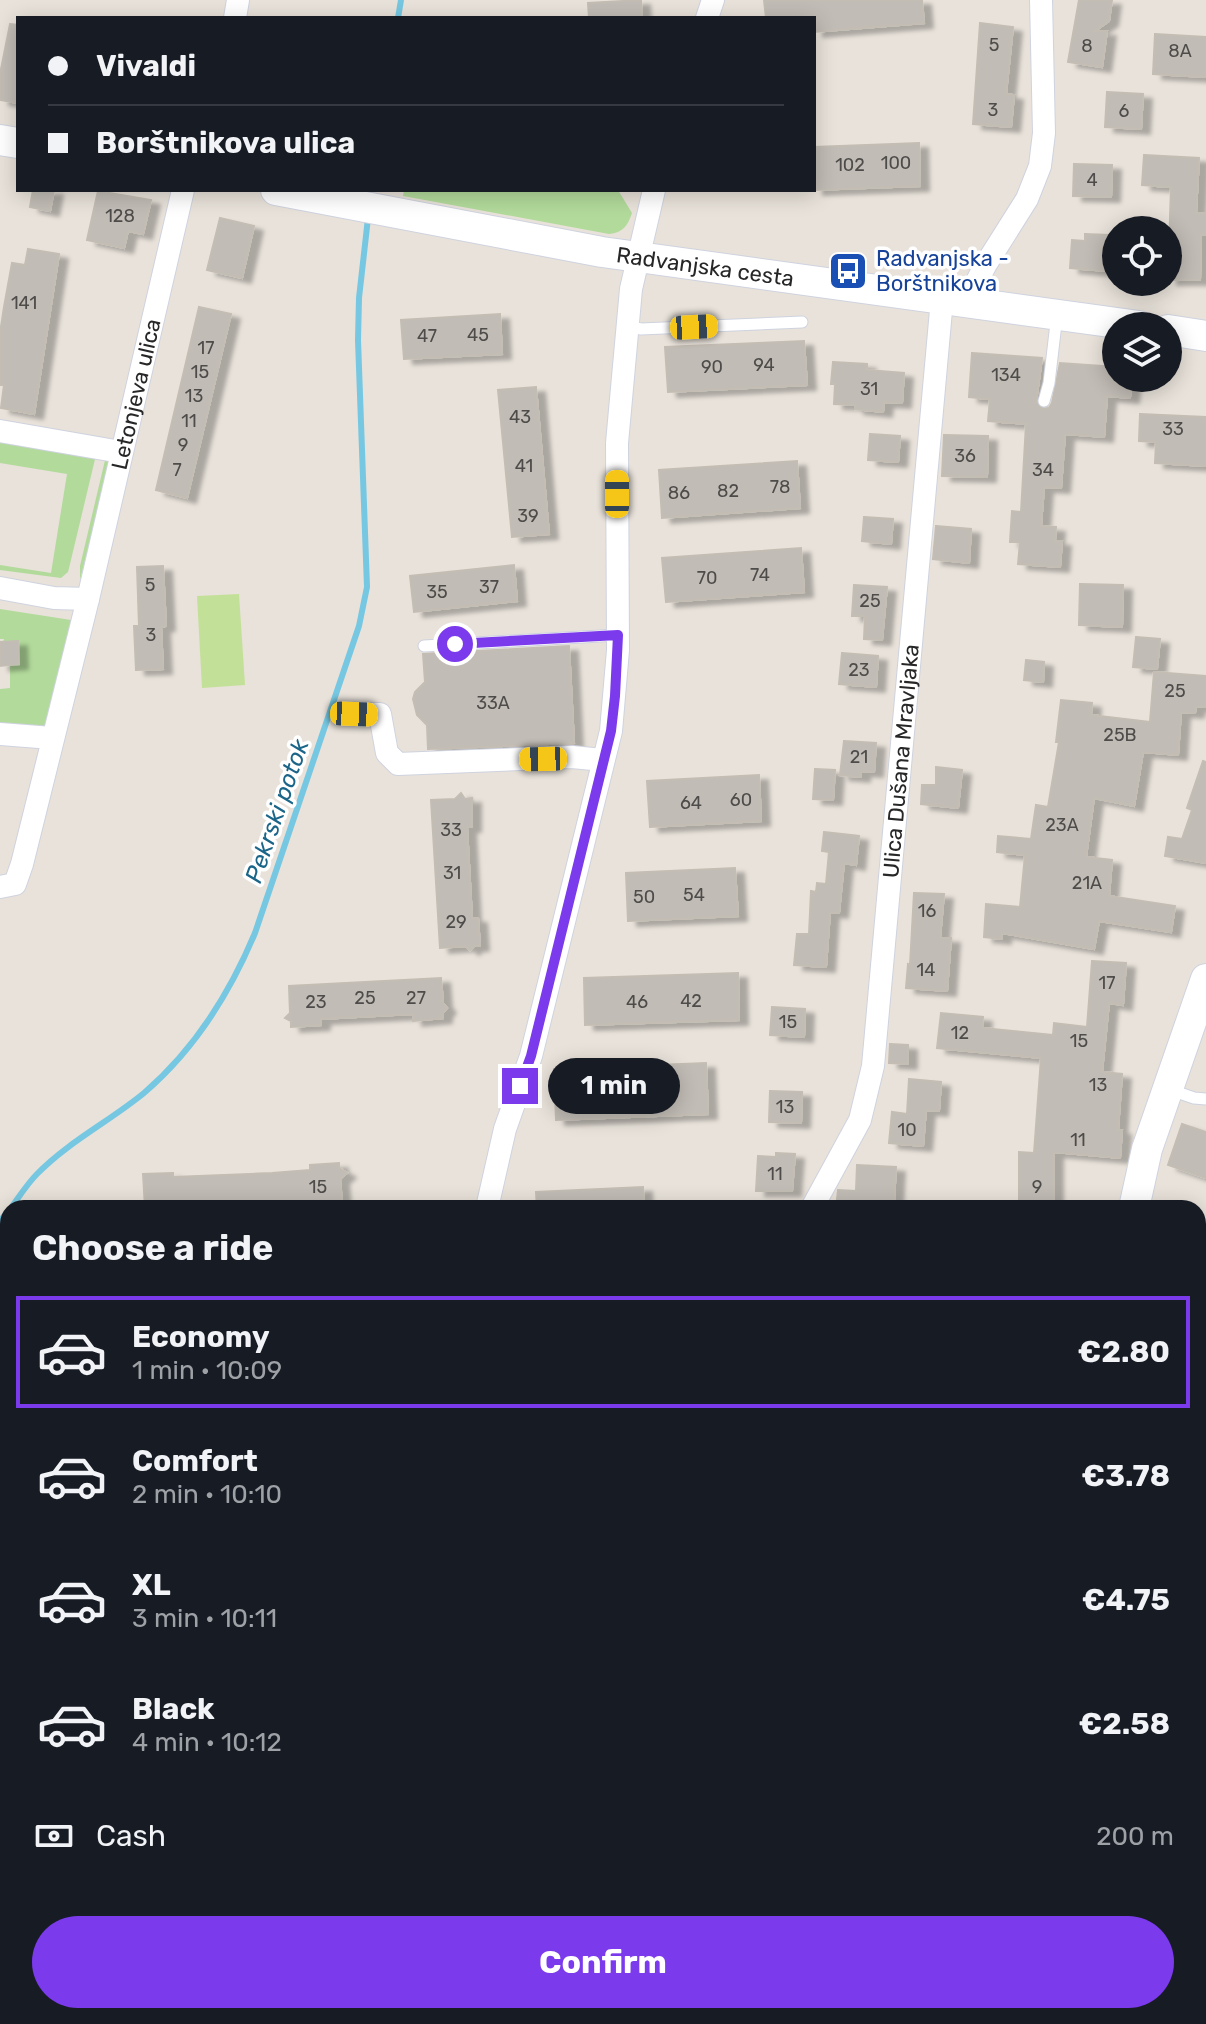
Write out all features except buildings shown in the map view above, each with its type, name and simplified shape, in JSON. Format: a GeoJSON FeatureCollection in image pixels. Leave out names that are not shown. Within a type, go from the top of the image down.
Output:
{"type":"FeatureCollection","features":[{"type":"Feature","properties":{"kind":"street"},"geometry":{"type":"LineString","coordinates":[[954,301],[986,264],[1027,199],[1040,166],[1044,149],[1041,0]]}},
{"type":"Feature","properties":{"kind":"street","name":"Letonjeva ulica"},"geometry":{"type":"LineString","coordinates":[[0,887],[15,884],[22,864],[88,599],[183,192]]}},
{"type":"Feature","properties":{"kind":"street","name":"Radvanjska cesta"},"geometry":{"type":"LineString","coordinates":[[286,192],[638,256],[1102,321]]}},
{"type":"Feature","properties":{"kind":"street"},"geometry":{"type":"LineString","coordinates":[[489,1200],[505,1129],[531,1056],[603,760],[615,696],[618,635],[617,443],[627,326],[638,256],[654,192]]}},
{"type":"Feature","properties":{"kind":"street","name":"Ulica Dušana Mravljaka"},"geometry":{"type":"LineString","coordinates":[[816,1200],[860,1120],[873,1066],[954,301]]}},
{"type":"Feature","properties":{"kind":"street"},"geometry":{"type":"LineString","coordinates":[[1182,332],[1206,336]]}},
{"type":"Feature","properties":{"kind":"street"},"geometry":{"type":"LineString","coordinates":[[0,431],[121,452]]}},
{"type":"Feature","properties":{"kind":"street"},"geometry":{"type":"LineString","coordinates":[[0,588],[54,598],[88,599]]}},
{"type":"Feature","properties":{"kind":"street"},"geometry":{"type":"LineString","coordinates":[[354,714],[380,714],[387,753],[398,764],[572,757],[603,760]]}},
{"type":"Feature","properties":{"kind":"street"},"geometry":{"type":"LineString","coordinates":[[0,734],[52,738]]}},
{"type":"Feature","properties":{"kind":"street"},"geometry":{"type":"LineString","coordinates":[[1136,1200],[1147,1149],[1206,979]]}},
{"type":"Feature","properties":{"kind":"lane"},"geometry":{"type":"LineString","coordinates":[[1044,401],[1057,314]]}},
{"type":"Feature","properties":{"kind":"lane"},"geometry":{"type":"LineString","coordinates":[[627,326],[641,329],[802,322]]}},
{"type":"Feature","properties":{"kind":"lane"},"geometry":{"type":"LineString","coordinates":[[424,646],[618,635]]}},
{"type":"Feature","properties":{"kind":"lane"},"geometry":{"type":"LineString","coordinates":[[1167,1089],[1206,1099]]}},
{"type":"Feature","properties":{"kind":"green space"},"geometry":{"type":"Polygon","coordinates":[[[404,192],[619,192],[632,213],[624,228],[609,234],[403,196],[404,192]]]}},
{"type":"Feature","properties":{"kind":"green space"},"geometry":{"type":"Polygon","coordinates":[[[0,439],[96,455],[68,572],[61,578],[0,570],[0,565],[51,573],[67,474],[0,463],[0,439]]]}},
{"type":"Feature","properties":{"kind":"green space"},"geometry":{"type":"Polygon","coordinates":[[[106,456],[111,460],[80,580],[80,566],[106,456]]]}},
{"type":"Feature","properties":{"kind":"green space"},"geometry":{"type":"Polygon","coordinates":[[[239,594],[245,685],[202,688],[197,596],[239,594]]]}},
{"type":"Feature","properties":{"kind":"green space"},"geometry":{"type":"Polygon","coordinates":[[[0,609],[71,620],[50,729],[0,729],[0,689],[10,688],[10,665],[19,664],[18,641],[3,642],[4,639],[0,639],[0,609]]]}},
{"type":"Feature","properties":{"kind":"waterway","name":"Pekrski potok"},"geometry":{"type":"LineString","coordinates":[[398,16],[401,0]]}},
{"type":"Feature","properties":{"kind":"waterway","name":"Pekrski potok"},"geometry":{"type":"LineString","coordinates":[[17,1200],[49,1162],[144,1093],[179,1058],[222,999],[255,933],[359,626],[367,587],[358,340],[359,298],[368,218]]}},
{"type":"Feature","properties":{"kind":"place","name":"Radvanjska - Borštnikova"},"geometry":{"type":"Point","coordinates":[848,271]}},
{"type":"Feature","properties":{"kind":"route"},"geometry":{"type":"LineString","coordinates":[[455,644],[618,635],[611,731],[531,1056],[520,1086]]}}]}
